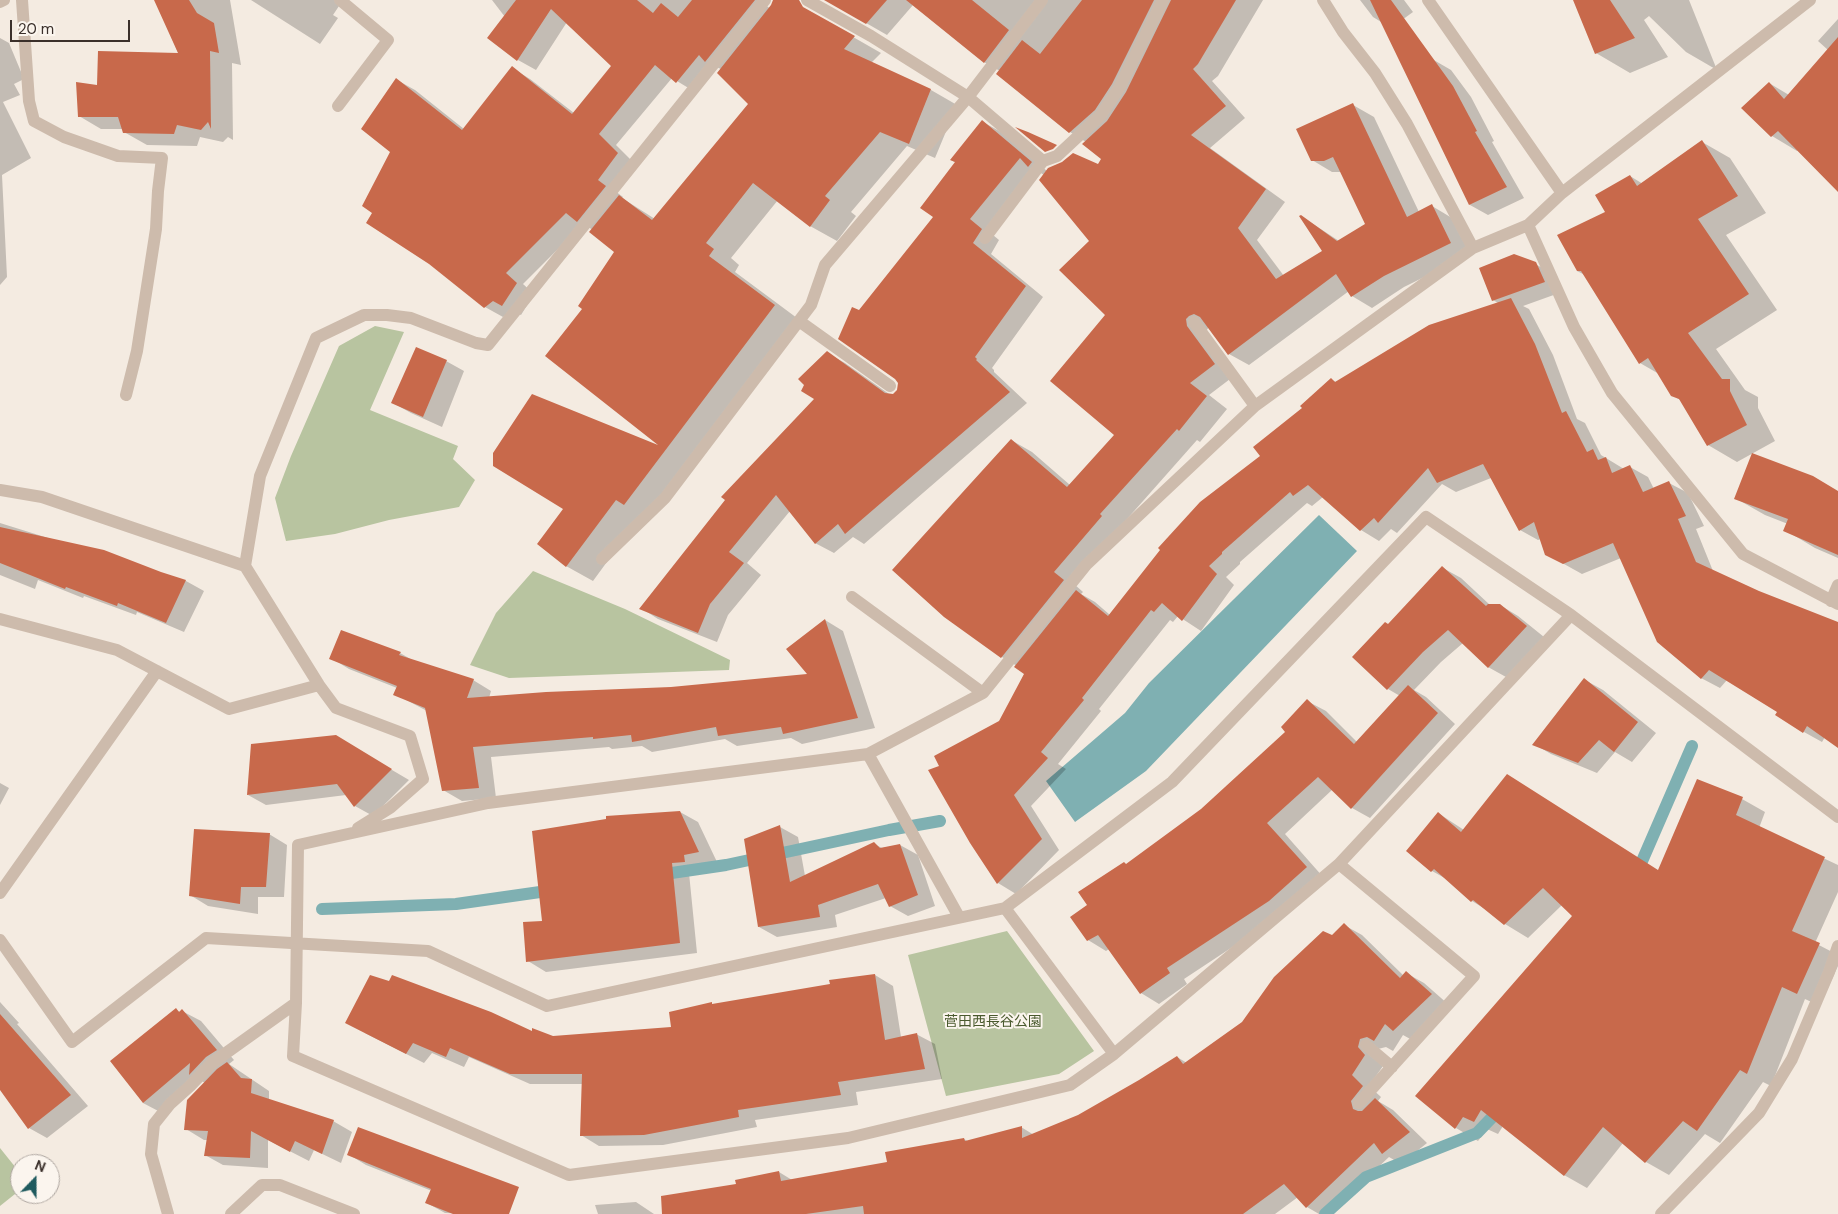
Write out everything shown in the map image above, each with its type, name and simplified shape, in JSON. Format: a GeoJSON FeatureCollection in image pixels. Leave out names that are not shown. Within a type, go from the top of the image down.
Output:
{"type":"FeatureCollection","features":[{"type":"Feature","properties":{"kind":"street"},"geometry":{"type":"LineString","coordinates":[[0,2],[4,0]]}},
{"type":"Feature","properties":{"kind":"street"},"geometry":{"type":"LineString","coordinates":[[22,0],[29,101],[34,121],[64,137],[118,156],[162,158],[156,229],[137,351],[126,395]]}},
{"type":"Feature","properties":{"kind":"street"},"geometry":{"type":"LineString","coordinates":[[338,106],[388,40],[340,0]]}},
{"type":"Feature","properties":{"kind":"street"},"geometry":{"type":"LineString","coordinates":[[245,566],[260,476],[316,338],[364,315],[387,315],[411,318],[476,343],[488,345],[765,0]]}},
{"type":"Feature","properties":{"kind":"street"},"geometry":{"type":"LineString","coordinates":[[807,0],[871,36],[968,97],[1043,161]]}},
{"type":"Feature","properties":{"kind":"street"},"geometry":{"type":"LineString","coordinates":[[602,559],[665,498],[811,305],[825,265],[968,97],[1042,0]]}},
{"type":"Feature","properties":{"kind":"street"},"geometry":{"type":"LineString","coordinates":[[985,238],[1043,161],[1058,156],[1101,115],[1120,88],[1163,0]]}},
{"type":"Feature","properties":{"kind":"street"},"geometry":{"type":"LineString","coordinates":[[1323,0],[1343,32],[1375,73],[1407,124],[1473,248]]}},
{"type":"Feature","properties":{"kind":"street"},"geometry":{"type":"LineString","coordinates":[[1428,0],[1562,193]]}},
{"type":"Feature","properties":{"kind":"street"},"geometry":{"type":"LineString","coordinates":[[1571,615],[1338,864],[1114,1054],[1070,1085],[848,1138],[569,1175],[293,1056],[296,1003],[298,845],[488,802],[868,754],[983,693],[1086,565],[1255,406],[1473,248],[1528,225],[1562,193],[1810,0]]}},
{"type":"Feature","properties":{"kind":"street"},"geometry":{"type":"LineString","coordinates":[[1528,225],[1574,327],[1612,393],[1743,554],[1834,602],[1838,585]]}},
{"type":"Feature","properties":{"kind":"street"},"geometry":{"type":"LineString","coordinates":[[799,321],[890,386]]}},
{"type":"Feature","properties":{"kind":"street"},"geometry":{"type":"LineString","coordinates":[[1194,322],[1255,406]]}},
{"type":"Feature","properties":{"kind":"street"},"geometry":{"type":"LineString","coordinates":[[0,490],[42,497],[245,566],[319,685],[336,708],[410,736],[423,779],[390,808],[348,834]]}},
{"type":"Feature","properties":{"kind":"street"},"geometry":{"type":"LineString","coordinates":[[0,940],[72,1042],[206,938],[428,951],[547,1006],[1005,908],[1172,782],[1426,517],[1571,615],[1838,817]]}},
{"type":"Feature","properties":{"kind":"street"},"geometry":{"type":"LineString","coordinates":[[852,597],[983,693]]}},
{"type":"Feature","properties":{"kind":"street"},"geometry":{"type":"LineString","coordinates":[[0,619],[117,650],[229,709],[319,685]]}},
{"type":"Feature","properties":{"kind":"street"},"geometry":{"type":"LineString","coordinates":[[0,893],[157,672]]}},
{"type":"Feature","properties":{"kind":"street"},"geometry":{"type":"LineString","coordinates":[[868,754],[959,917]]}},
{"type":"Feature","properties":{"kind":"street"},"geometry":{"type":"LineString","coordinates":[[1338,864],[1474,976],[1359,1103]]}},
{"type":"Feature","properties":{"kind":"street"},"geometry":{"type":"LineString","coordinates":[[1005,908],[1114,1054]]}},
{"type":"Feature","properties":{"kind":"street"},"geometry":{"type":"LineString","coordinates":[[1661,1214],[1759,1112],[1792,1059],[1838,946]]}},
{"type":"Feature","properties":{"kind":"street"},"geometry":{"type":"LineString","coordinates":[[168,1214],[151,1154],[154,1124],[170,1104],[212,1063],[296,1003]]}},
{"type":"Feature","properties":{"kind":"street"},"geometry":{"type":"LineString","coordinates":[[1366,1045],[1392,1067]]}},
{"type":"Feature","properties":{"kind":"street"},"geometry":{"type":"LineString","coordinates":[[231,1214],[262,1185],[280,1185],[354,1214]]}},
{"type":"Feature","properties":{"kind":"green space"},"geometry":{"type":"Polygon","coordinates":[[[375,326],[404,332],[370,410],[458,446],[453,459],[475,480],[459,507],[389,520],[335,534],[286,541],[275,498],[291,456],[339,346],[375,326]]]}},
{"type":"Feature","properties":{"kind":"green space"},"geometry":{"type":"Polygon","coordinates":[[[533,571],[625,609],[730,660],[729,670],[509,678],[470,665],[496,613],[533,571]]]}},
{"type":"Feature","properties":{"kind":"green space","name":"菅田西長谷公園"},"geometry":{"type":"Polygon","coordinates":[[[1007,931],[1094,1051],[1059,1074],[946,1096],[908,955],[1007,931]]]}},
{"type":"Feature","properties":{"kind":"green space"},"geometry":{"type":"Polygon","coordinates":[[[0,1148],[10,1160],[10,1198],[0,1206],[0,1148]]]}},
{"type":"Feature","properties":{"kind":"water"},"geometry":{"type":"Polygon","coordinates":[[[1319,515],[1357,551],[1146,771],[1075,822],[1046,781],[1125,713],[1149,683],[1319,515]]]}},
{"type":"Feature","properties":{"kind":"building"},"geometry":{"type":"Polygon","coordinates":[[[154,0],[189,0],[197,13],[214,23],[219,53],[210,51],[211,129],[208,122],[201,130],[177,125],[174,134],[123,133],[118,117],[78,117],[76,82],[97,85],[98,51],[178,53],[154,0]]]}},
{"type":"Feature","properties":{"kind":"building"},"geometry":{"type":"Polygon","coordinates":[[[516,0],[637,0],[653,13],[661,3],[678,17],[692,0],[755,0],[705,62],[699,55],[676,83],[655,65],[599,134],[618,153],[598,180],[606,186],[577,222],[566,213],[506,273],[517,283],[502,306],[493,301],[484,308],[429,264],[366,223],[372,213],[362,206],[390,152],[361,129],[396,78],[462,130],[512,66],[572,114],[611,66],[551,9],[517,61],[487,38],[516,0]]]}},
{"type":"Feature","properties":{"kind":"building"},"geometry":{"type":"Polygon","coordinates":[[[773,0],[799,0],[803,7],[855,36],[844,49],[931,89],[909,144],[880,132],[825,196],[830,200],[810,227],[753,183],[706,243],[714,249],[709,256],[775,305],[624,505],[616,500],[566,567],[537,544],[563,509],[493,466],[493,453],[532,394],[658,445],[545,356],[582,309],[578,306],[614,252],[589,232],[619,195],[652,220],[748,104],[717,73],[773,0]]]}},
{"type":"Feature","properties":{"kind":"building"},"geometry":{"type":"Polygon","coordinates":[[[824,0],[887,0],[866,24],[824,0]]]}},
{"type":"Feature","properties":{"kind":"building"},"geometry":{"type":"Polygon","coordinates":[[[906,0],[972,0],[1009,30],[984,63],[906,0]]]}},
{"type":"Feature","properties":{"kind":"building"},"geometry":{"type":"Polygon","coordinates":[[[1082,0],[1154,0],[1112,84],[1095,110],[1069,133],[996,74],[1022,40],[1040,54],[1082,0]]]}},
{"type":"Feature","properties":{"kind":"building"},"geometry":{"type":"Polygon","coordinates":[[[1171,0],[1236,0],[1198,64],[1193,69],[1226,106],[1191,135],[1266,189],[1238,228],[1276,279],[1322,251],[1299,216],[1301,215],[1337,241],[1365,224],[1333,157],[1324,161],[1311,161],[1296,129],[1353,103],[1407,217],[1432,204],[1451,243],[1384,276],[1351,297],[1336,274],[1228,355],[1200,317],[1194,314],[1189,316],[1186,319],[1187,326],[1215,364],[1190,383],[1207,396],[1179,431],[1177,429],[1100,514],[1102,516],[1054,572],[1064,580],[1001,658],[944,617],[892,570],[1011,439],[1067,487],[1114,435],[1050,381],[1105,315],[1059,270],[1089,241],[1039,180],[1048,168],[1062,162],[1073,153],[1098,164],[1101,159],[1082,144],[1107,121],[1126,92],[1171,0]]]}},
{"type":"Feature","properties":{"kind":"building"},"geometry":{"type":"Polygon","coordinates":[[[1370,0],[1391,0],[1453,86],[1477,131],[1475,132],[1507,187],[1469,205],[1370,0]]]}},
{"type":"Feature","properties":{"kind":"building"},"geometry":{"type":"Polygon","coordinates":[[[1573,0],[1610,0],[1635,38],[1595,54],[1573,0]]]}},
{"type":"Feature","properties":{"kind":"building"},"geometry":{"type":"Polygon","coordinates":[[[1838,37],[1838,192],[1778,131],[1771,137],[1741,108],[1769,82],[1784,99],[1838,37]]]}},
{"type":"Feature","properties":{"kind":"building"},"geometry":{"type":"Polygon","coordinates":[[[982,120],[1032,162],[1028,167],[1020,158],[970,219],[982,229],[973,243],[1026,286],[975,357],[1010,392],[845,534],[838,524],[815,544],[776,495],[729,552],[744,563],[710,604],[698,633],[639,609],[725,500],[721,497],[814,399],[801,391],[804,385],[798,379],[827,351],[885,393],[893,394],[897,390],[898,383],[895,379],[838,339],[852,307],[859,310],[933,217],[920,208],[955,162],[950,160],[982,120]]]}},
{"type":"Feature","properties":{"kind":"building"},"geometry":{"type":"Polygon","coordinates":[[[1015,127],[1028,132],[1057,145],[1045,152],[1015,127]]]}},
{"type":"Feature","properties":{"kind":"building"},"geometry":{"type":"Polygon","coordinates":[[[1702,140],[1738,196],[1698,219],[1749,294],[1688,333],[1722,379],[1730,379],[1730,391],[1747,425],[1707,446],[1679,399],[1671,396],[1648,358],[1639,364],[1581,271],[1577,271],[1557,235],[1605,212],[1595,195],[1630,175],[1637,186],[1702,140]]]}},
{"type":"Feature","properties":{"kind":"building"},"geometry":{"type":"Polygon","coordinates":[[[1514,254],[1536,262],[1545,282],[1492,301],[1479,268],[1514,254]]]}},
{"type":"Feature","properties":{"kind":"building"},"geometry":{"type":"Polygon","coordinates":[[[1511,298],[1535,344],[1562,413],[1566,411],[1587,452],[1593,449],[1598,460],[1606,457],[1612,473],[1630,465],[1643,492],[1669,481],[1686,516],[1678,519],[1696,562],[1759,591],[1838,622],[1838,748],[1807,726],[1803,733],[1775,715],[1777,712],[1709,670],[1701,679],[1657,642],[1613,543],[1563,564],[1545,555],[1534,522],[1519,531],[1483,464],[1437,483],[1428,468],[1378,523],[1374,518],[1360,531],[1308,485],[1293,496],[1290,492],[1222,552],[1209,566],[1217,574],[1182,621],[1162,603],[1154,612],[1151,610],[1082,698],[1084,700],[1041,752],[1048,758],[1014,795],[1042,839],[997,884],[970,843],[928,770],[939,766],[934,756],[999,721],[1024,674],[1014,667],[1076,590],[1108,616],[1160,550],[1158,548],[1200,502],[1260,456],[1253,447],[1302,408],[1300,406],[1331,378],[1335,382],[1429,325],[1511,298]]]}},
{"type":"Feature","properties":{"kind":"building"},"geometry":{"type":"Polygon","coordinates":[[[416,347],[447,360],[423,417],[391,403],[416,347]]]}},
{"type":"Feature","properties":{"kind":"building"},"geometry":{"type":"Polygon","coordinates":[[[1752,453],[1813,476],[1838,491],[1838,555],[1783,531],[1788,519],[1734,499],[1752,453]]]}},
{"type":"Feature","properties":{"kind":"building"},"geometry":{"type":"Polygon","coordinates":[[[0,527],[104,550],[186,580],[166,623],[118,603],[117,606],[66,587],[65,589],[0,563],[0,527]]]}},
{"type":"Feature","properties":{"kind":"building"},"geometry":{"type":"Polygon","coordinates":[[[1442,566],[1486,606],[1488,604],[1500,604],[1527,626],[1488,668],[1448,630],[1423,652],[1387,690],[1352,657],[1385,622],[1388,624],[1442,566]]]}},
{"type":"Feature","properties":{"kind":"building"},"geometry":{"type":"Polygon","coordinates":[[[825,619],[858,718],[783,734],[781,727],[718,736],[716,727],[632,742],[631,735],[473,747],[479,788],[442,791],[425,708],[393,695],[397,686],[329,659],[341,630],[401,652],[399,655],[474,679],[467,698],[546,692],[671,687],[807,674],[786,649],[825,619]]]}},
{"type":"Feature","properties":{"kind":"building"},"geometry":{"type":"Polygon","coordinates":[[[1584,678],[1638,722],[1614,752],[1599,740],[1578,763],[1532,745],[1584,678]]]}},
{"type":"Feature","properties":{"kind":"building"},"geometry":{"type":"Polygon","coordinates":[[[1408,685],[1438,713],[1351,809],[1318,777],[1267,823],[1307,867],[1269,901],[1167,968],[1170,973],[1140,994],[1098,935],[1087,941],[1070,917],[1087,905],[1078,892],[1124,862],[1126,864],[1201,809],[1285,732],[1281,727],[1307,699],[1354,744],[1408,685]]]}},
{"type":"Feature","properties":{"kind":"building"},"geometry":{"type":"Polygon","coordinates":[[[336,735],[392,769],[354,807],[337,784],[247,795],[251,744],[336,735]]]}},
{"type":"Feature","properties":{"kind":"building"},"geometry":{"type":"Polygon","coordinates":[[[1507,774],[1658,870],[1697,779],[1743,797],[1736,815],[1825,857],[1792,931],[1820,943],[1797,994],[1782,987],[1747,1074],[1740,1070],[1697,1131],[1683,1121],[1645,1163],[1603,1127],[1564,1176],[1481,1110],[1474,1122],[1463,1117],[1455,1129],[1415,1096],[1572,916],[1543,888],[1504,925],[1473,900],[1471,902],[1434,869],[1431,872],[1406,851],[1438,812],[1461,832],[1507,774]]]}},
{"type":"Feature","properties":{"kind":"building"},"geometry":{"type":"Polygon","coordinates":[[[680,811],[699,852],[684,855],[685,862],[672,863],[680,943],[526,962],[523,922],[542,921],[532,831],[606,819],[606,816],[680,811]]]}},
{"type":"Feature","properties":{"kind":"building"},"geometry":{"type":"Polygon","coordinates":[[[780,825],[790,882],[874,842],[880,848],[900,844],[918,895],[889,907],[878,884],[818,905],[820,917],[758,927],[744,839],[780,825]]]}},
{"type":"Feature","properties":{"kind":"building"},"geometry":{"type":"Polygon","coordinates":[[[194,829],[270,833],[266,887],[241,887],[240,904],[189,896],[194,829]]]}},
{"type":"Feature","properties":{"kind":"building"},"geometry":{"type":"Polygon","coordinates":[[[1344,923],[1400,978],[1406,971],[1432,994],[1393,1031],[1385,1024],[1374,1041],[1367,1037],[1360,1039],[1358,1047],[1365,1055],[1352,1075],[1363,1086],[1351,1101],[1353,1109],[1362,1111],[1375,1098],[1410,1132],[1382,1154],[1374,1143],[1306,1208],[1284,1184],[1243,1214],[864,1214],[863,1206],[806,1214],[662,1214],[661,1196],[736,1184],[735,1180],[779,1171],[781,1181],[887,1162],[885,1152],[964,1138],[965,1141],[1022,1126],[1022,1138],[1078,1115],[1177,1056],[1183,1064],[1242,1022],[1274,977],[1323,931],[1332,935],[1344,923]]]}},
{"type":"Feature","properties":{"kind":"building"},"geometry":{"type":"Polygon","coordinates":[[[875,974],[885,1040],[917,1033],[925,1069],[838,1082],[841,1095],[738,1110],[739,1117],[644,1135],[580,1136],[582,1074],[510,1074],[450,1048],[446,1057],[413,1043],[406,1054],[345,1023],[370,975],[389,981],[392,975],[491,1012],[532,1031],[532,1028],[553,1036],[671,1027],[669,1012],[712,1002],[712,1004],[830,984],[829,980],[875,974]]]}},
{"type":"Feature","properties":{"kind":"building"},"geometry":{"type":"Polygon","coordinates":[[[176,1008],[179,1012],[182,1009],[217,1050],[206,1057],[189,1075],[190,1063],[143,1103],[110,1061],[176,1008]]]}},
{"type":"Feature","properties":{"kind":"building"},"geometry":{"type":"Polygon","coordinates":[[[0,1014],[71,1095],[28,1129],[0,1090],[0,1014]]]}},
{"type":"Feature","properties":{"kind":"building"},"geometry":{"type":"Polygon","coordinates":[[[227,1062],[241,1078],[252,1079],[251,1093],[334,1120],[322,1154],[295,1141],[290,1152],[251,1131],[250,1158],[204,1156],[208,1131],[184,1130],[187,1100],[217,1069],[227,1062]]]}},
{"type":"Feature","properties":{"kind":"building"},"geometry":{"type":"Polygon","coordinates":[[[358,1127],[519,1187],[509,1214],[453,1214],[425,1203],[431,1189],[347,1155],[358,1127]]]}},
{"type":"Feature","properties":{"kind":"waterway"},"geometry":{"type":"LineString","coordinates":[[1636,875],[1692,746]]}},
{"type":"Feature","properties":{"kind":"waterway"},"geometry":{"type":"LineString","coordinates":[[658,875],[726,865],[940,821]]}},
{"type":"Feature","properties":{"kind":"waterway"},"geometry":{"type":"LineString","coordinates":[[322,909],[456,904],[554,890]]}},
{"type":"Feature","properties":{"kind":"waterway"},"geometry":{"type":"LineString","coordinates":[[1325,1214],[1366,1177],[1477,1133],[1502,1107]]}}]}
